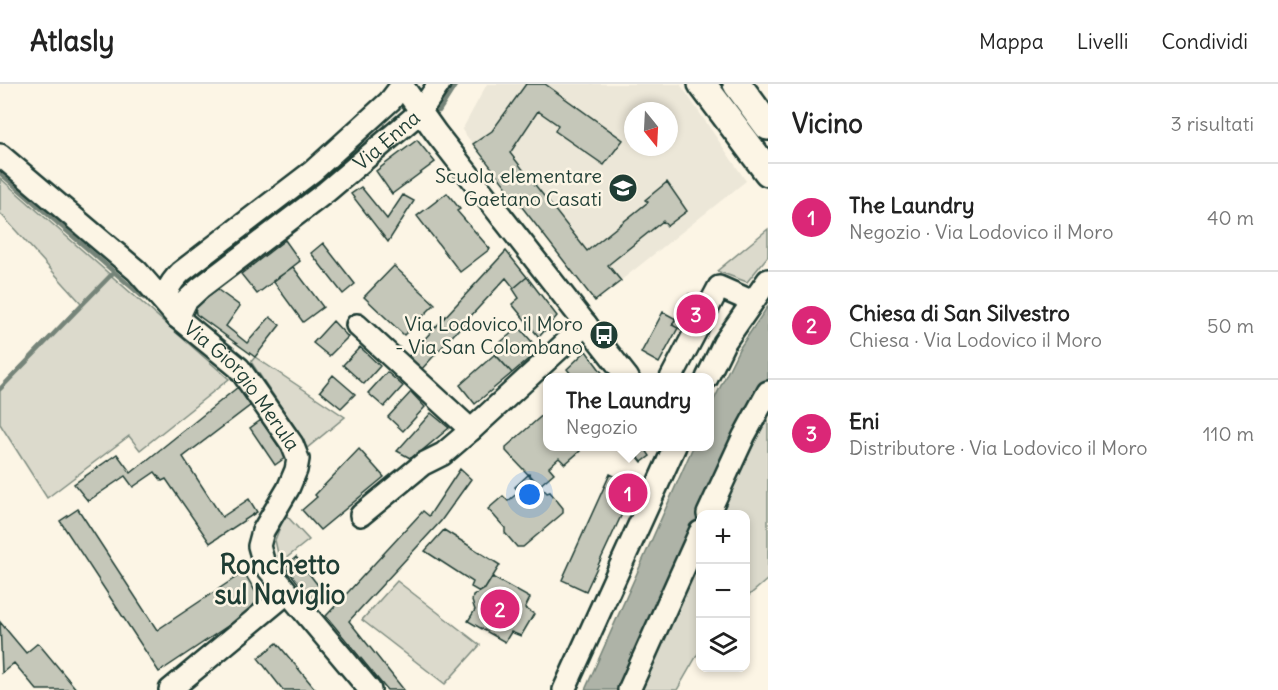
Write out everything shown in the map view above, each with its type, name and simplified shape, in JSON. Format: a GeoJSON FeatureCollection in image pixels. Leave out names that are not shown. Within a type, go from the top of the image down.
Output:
{"type":"FeatureCollection","features":[{"type":"Feature","properties":{"kind":"main road"},"geometry":{"type":"LineString","coordinates":[[702,84],[768,172]]}},
{"type":"Feature","properties":{"kind":"main road"},"geometry":{"type":"LineString","coordinates":[[737,84],[768,126]]}},
{"type":"Feature","properties":{"kind":"street"},"geometry":{"type":"LineString","coordinates":[[439,84],[420,112],[624,373]]}},
{"type":"Feature","properties":{"kind":"street","name":"Via Enna"},"geometry":{"type":"LineString","coordinates":[[402,85],[420,112],[326,192],[200,288],[186,301],[178,318],[167,296],[169,285],[175,278],[313,171],[390,101],[402,85]]}},
{"type":"Feature","properties":{"kind":"street","name":"Via Giorgio Merula"},"geometry":{"type":"LineString","coordinates":[[0,154],[137,271],[178,318],[240,368],[292,444],[298,459],[288,489],[263,531],[259,546],[264,564],[370,690]]}},
{"type":"Feature","properties":{"kind":"street"},"geometry":{"type":"LineString","coordinates":[[673,373],[717,280],[751,301]]}},
{"type":"Feature","properties":{"kind":"street"},"geometry":{"type":"LineString","coordinates":[[709,373],[751,301],[768,280]]}},
{"type":"Feature","properties":{"kind":"street"},"geometry":{"type":"LineString","coordinates":[[361,515],[423,464],[443,453],[471,430],[586,324]]}},
{"type":"Feature","properties":{"kind":"street"},"geometry":{"type":"LineString","coordinates":[[357,325],[471,430]]}},
{"type":"Feature","properties":{"kind":"street"},"geometry":{"type":"LineString","coordinates":[[682,355],[705,373]]}},
{"type":"Feature","properties":{"kind":"street"},"geometry":{"type":"LineString","coordinates":[[710,510],[744,436],[768,392]]}},
{"type":"Feature","properties":{"kind":"street"},"geometry":{"type":"LineString","coordinates":[[564,690],[673,451]]}},
{"type":"Feature","properties":{"kind":"street"},"geometry":{"type":"LineString","coordinates":[[629,690],[696,541]]}},
{"type":"Feature","properties":{"kind":"street"},"geometry":{"type":"LineString","coordinates":[[170,690],[287,593]]}},
{"type":"Feature","properties":{"kind":"shaded area","name":"Scuola elementare Gaetano Casati"},"geometry":{"type":"Polygon","coordinates":[[[487,84],[680,84],[746,181],[595,301],[462,130],[487,84]]]}},
{"type":"Feature","properties":{"kind":"shaded area"},"geometry":{"type":"Polygon","coordinates":[[[383,123],[388,128],[348,164],[197,279],[195,272],[327,173],[383,123]]]}},
{"type":"Feature","properties":{"kind":"shaded area"},"geometry":{"type":"Polygon","coordinates":[[[0,178],[229,379],[140,450],[129,436],[47,498],[0,424],[0,388],[81,303],[0,213],[0,178]]]}},
{"type":"Feature","properties":{"kind":"shaded area"},"geometry":{"type":"Polygon","coordinates":[[[768,229],[768,256],[747,282],[717,271],[768,229]]]}},
{"type":"Feature","properties":{"kind":"shaded area"},"geometry":{"type":"Polygon","coordinates":[[[768,306],[768,379],[739,434],[705,510],[696,510],[696,530],[624,690],[585,690],[691,451],[714,451],[714,400],[739,349],[768,306]]]}},
{"type":"Feature","properties":{"kind":"shaded area"},"geometry":{"type":"Polygon","coordinates":[[[255,357],[345,417],[307,448],[251,362],[255,357]]]}},
{"type":"Feature","properties":{"kind":"shaded area"},"geometry":{"type":"Polygon","coordinates":[[[768,417],[768,579],[750,595],[750,510],[720,510],[768,417]]]}},
{"type":"Feature","properties":{"kind":"shaded area"},"geometry":{"type":"Polygon","coordinates":[[[285,514],[309,540],[280,563],[275,540],[285,514]]]}},
{"type":"Feature","properties":{"kind":"shaded area"},"geometry":{"type":"Polygon","coordinates":[[[696,563],[696,657],[677,690],[639,690],[696,563]]]}},
{"type":"Feature","properties":{"kind":"shaded area"},"geometry":{"type":"Polygon","coordinates":[[[397,581],[480,645],[445,684],[362,620],[397,581]]]}},
{"type":"Feature","properties":{"kind":"building"},"geometry":{"type":"Polygon","coordinates":[[[526,84],[545,84],[623,140],[604,165],[555,131],[558,125],[538,111],[510,153],[587,251],[648,202],[645,200],[667,182],[687,211],[667,226],[663,221],[608,265],[621,281],[595,301],[473,144],[492,131],[526,84]]]}},
{"type":"Feature","properties":{"kind":"building"},"geometry":{"type":"Polygon","coordinates":[[[417,140],[435,162],[392,194],[376,171],[417,140]]]}},
{"type":"Feature","properties":{"kind":"building"},"geometry":{"type":"Polygon","coordinates":[[[361,187],[387,219],[403,195],[414,201],[388,242],[351,194],[361,187]]]}},
{"type":"Feature","properties":{"kind":"building"},"geometry":{"type":"Polygon","coordinates":[[[447,193],[460,209],[457,211],[490,249],[460,272],[417,216],[447,193]]]}},
{"type":"Feature","properties":{"kind":"building"},"geometry":{"type":"Polygon","coordinates":[[[285,240],[300,261],[257,294],[241,274],[285,240]]]}},
{"type":"Feature","properties":{"kind":"building"},"geometry":{"type":"Polygon","coordinates":[[[323,243],[355,284],[343,294],[311,253],[323,243]]]}},
{"type":"Feature","properties":{"kind":"building"},"geometry":{"type":"Polygon","coordinates":[[[506,251],[527,277],[514,288],[506,278],[420,371],[407,358],[506,251]]]}},
{"type":"Feature","properties":{"kind":"building"},"geometry":{"type":"Polygon","coordinates":[[[394,266],[435,304],[404,335],[364,297],[394,266]]]}},
{"type":"Feature","properties":{"kind":"building"},"geometry":{"type":"Polygon","coordinates":[[[293,267],[323,307],[303,322],[273,281],[293,267]]]}},
{"type":"Feature","properties":{"kind":"building"},"geometry":{"type":"Polygon","coordinates":[[[527,277],[557,316],[539,337],[512,304],[519,298],[513,289],[527,277]]]}},
{"type":"Feature","properties":{"kind":"building"},"geometry":{"type":"Polygon","coordinates":[[[218,290],[240,306],[226,326],[247,343],[270,317],[280,325],[255,357],[196,314],[195,307],[218,290]]]}},
{"type":"Feature","properties":{"kind":"building"},"geometry":{"type":"Polygon","coordinates":[[[689,294],[717,308],[700,339],[672,325],[689,294]]]}},
{"type":"Feature","properties":{"kind":"building"},"geometry":{"type":"Polygon","coordinates":[[[663,312],[676,319],[672,325],[678,328],[659,363],[641,353],[663,312]]]}},
{"type":"Feature","properties":{"kind":"building"},"geometry":{"type":"Polygon","coordinates":[[[333,321],[348,337],[329,356],[313,343],[333,321]]]}},
{"type":"Feature","properties":{"kind":"building"},"geometry":{"type":"Polygon","coordinates":[[[519,327],[539,350],[512,373],[491,350],[519,327]]]}},
{"type":"Feature","properties":{"kind":"building"},"geometry":{"type":"Polygon","coordinates":[[[360,347],[380,366],[364,384],[343,365],[360,347]]]}},
{"type":"Feature","properties":{"kind":"building"},"geometry":{"type":"Polygon","coordinates":[[[586,351],[602,373],[570,373],[567,369],[586,351]]]}},
{"type":"Feature","properties":{"kind":"building"},"geometry":{"type":"Polygon","coordinates":[[[495,354],[512,373],[475,404],[460,385],[495,354]]]}},
{"type":"Feature","properties":{"kind":"building"},"geometry":{"type":"Polygon","coordinates":[[[387,372],[403,386],[384,407],[368,393],[387,372]]]}},
{"type":"Feature","properties":{"kind":"building"},"geometry":{"type":"Polygon","coordinates":[[[333,375],[355,394],[341,408],[320,391],[333,375]]]}},
{"type":"Feature","properties":{"kind":"building"},"geometry":{"type":"Polygon","coordinates":[[[238,387],[251,405],[183,457],[222,517],[249,499],[257,512],[210,543],[166,479],[162,481],[155,472],[133,487],[125,476],[88,501],[74,484],[117,454],[131,473],[238,387]]]}},
{"type":"Feature","properties":{"kind":"building"},"geometry":{"type":"Polygon","coordinates":[[[411,392],[425,407],[403,431],[388,417],[411,392]]]}},
{"type":"Feature","properties":{"kind":"building"},"geometry":{"type":"Polygon","coordinates":[[[431,413],[449,428],[412,459],[397,451],[431,413]]]}},
{"type":"Feature","properties":{"kind":"building"},"geometry":{"type":"Polygon","coordinates":[[[543,415],[543,451],[580,451],[565,464],[559,458],[549,467],[554,473],[539,486],[506,451],[506,447],[543,415]]]}},
{"type":"Feature","properties":{"kind":"building"},"geometry":{"type":"Polygon","coordinates":[[[261,420],[286,457],[275,465],[250,428],[261,420]]]}},
{"type":"Feature","properties":{"kind":"building"},"geometry":{"type":"Polygon","coordinates":[[[359,449],[384,477],[320,530],[302,510],[317,497],[315,495],[359,449]]]}},
{"type":"Feature","properties":{"kind":"building"},"geometry":{"type":"Polygon","coordinates":[[[633,451],[647,451],[650,456],[642,462],[633,451]]]}},
{"type":"Feature","properties":{"kind":"building"},"geometry":{"type":"Polygon","coordinates":[[[460,469],[471,479],[441,521],[349,621],[404,690],[387,690],[326,616],[423,511],[429,516],[460,469]]]}},
{"type":"Feature","properties":{"kind":"building"},"geometry":{"type":"Polygon","coordinates":[[[529,474],[547,493],[550,492],[563,508],[563,513],[523,547],[517,547],[505,533],[505,528],[488,509],[503,496],[508,501],[519,492],[515,487],[529,474]]]}},
{"type":"Feature","properties":{"kind":"building"},"geometry":{"type":"Polygon","coordinates":[[[610,474],[635,486],[586,591],[562,580],[610,474]]]}},
{"type":"Feature","properties":{"kind":"building"},"geometry":{"type":"Polygon","coordinates":[[[78,509],[157,630],[244,572],[262,603],[159,672],[60,521],[78,509]]]}},
{"type":"Feature","properties":{"kind":"building"},"geometry":{"type":"Polygon","coordinates":[[[444,530],[500,565],[485,589],[478,591],[471,587],[473,582],[425,551],[444,530]]]}},
{"type":"Feature","properties":{"kind":"building"},"geometry":{"type":"Polygon","coordinates":[[[296,557],[324,593],[314,602],[285,567],[296,557]]]}},
{"type":"Feature","properties":{"kind":"building"},"geometry":{"type":"Polygon","coordinates":[[[492,577],[530,598],[525,608],[534,614],[521,636],[511,632],[505,642],[468,621],[475,610],[473,596],[485,589],[492,577]]]}},
{"type":"Feature","properties":{"kind":"building"},"geometry":{"type":"Polygon","coordinates":[[[0,622],[26,653],[38,643],[77,690],[37,690],[14,663],[2,673],[0,622]]]}},
{"type":"Feature","properties":{"kind":"building"},"geometry":{"type":"Polygon","coordinates":[[[277,643],[316,690],[283,690],[258,658],[277,643]]]}},
{"type":"Feature","properties":{"kind":"waterway"},"geometry":{"type":"LineString","coordinates":[[439,111],[456,84]]}},
{"type":"Feature","properties":{"kind":"waterway"},"geometry":{"type":"LineString","coordinates":[[0,173],[144,298]]}},
{"type":"Feature","properties":{"kind":"waterway"},"geometry":{"type":"LineString","coordinates":[[0,389],[114,272]]}},
{"type":"Feature","properties":{"kind":"place","name":"Scuola elementare Gaetano Casati"},"geometry":{"type":"Point","coordinates":[623,188]}},
{"type":"Feature","properties":{"kind":"place","name":"Eni"},"geometry":{"type":"Point","coordinates":[696,314]}},
{"type":"Feature","properties":{"kind":"place","name":"Via Lodovico il Moro - Via San Colombano"},"geometry":{"type":"Point","coordinates":[604,335]}},
{"type":"Feature","properties":{"kind":"place","name":"The Laundry"},"geometry":{"type":"Point","coordinates":[628,493]}},
{"type":"Feature","properties":{"kind":"place","name":"Chiesa di San Silvestro"},"geometry":{"type":"Point","coordinates":[500,609]}},
{"type":"Feature","properties":{"kind":"district","name":"Ronchetto sul Naviglio"},"geometry":{"type":"Point","coordinates":[280,580]}}]}
